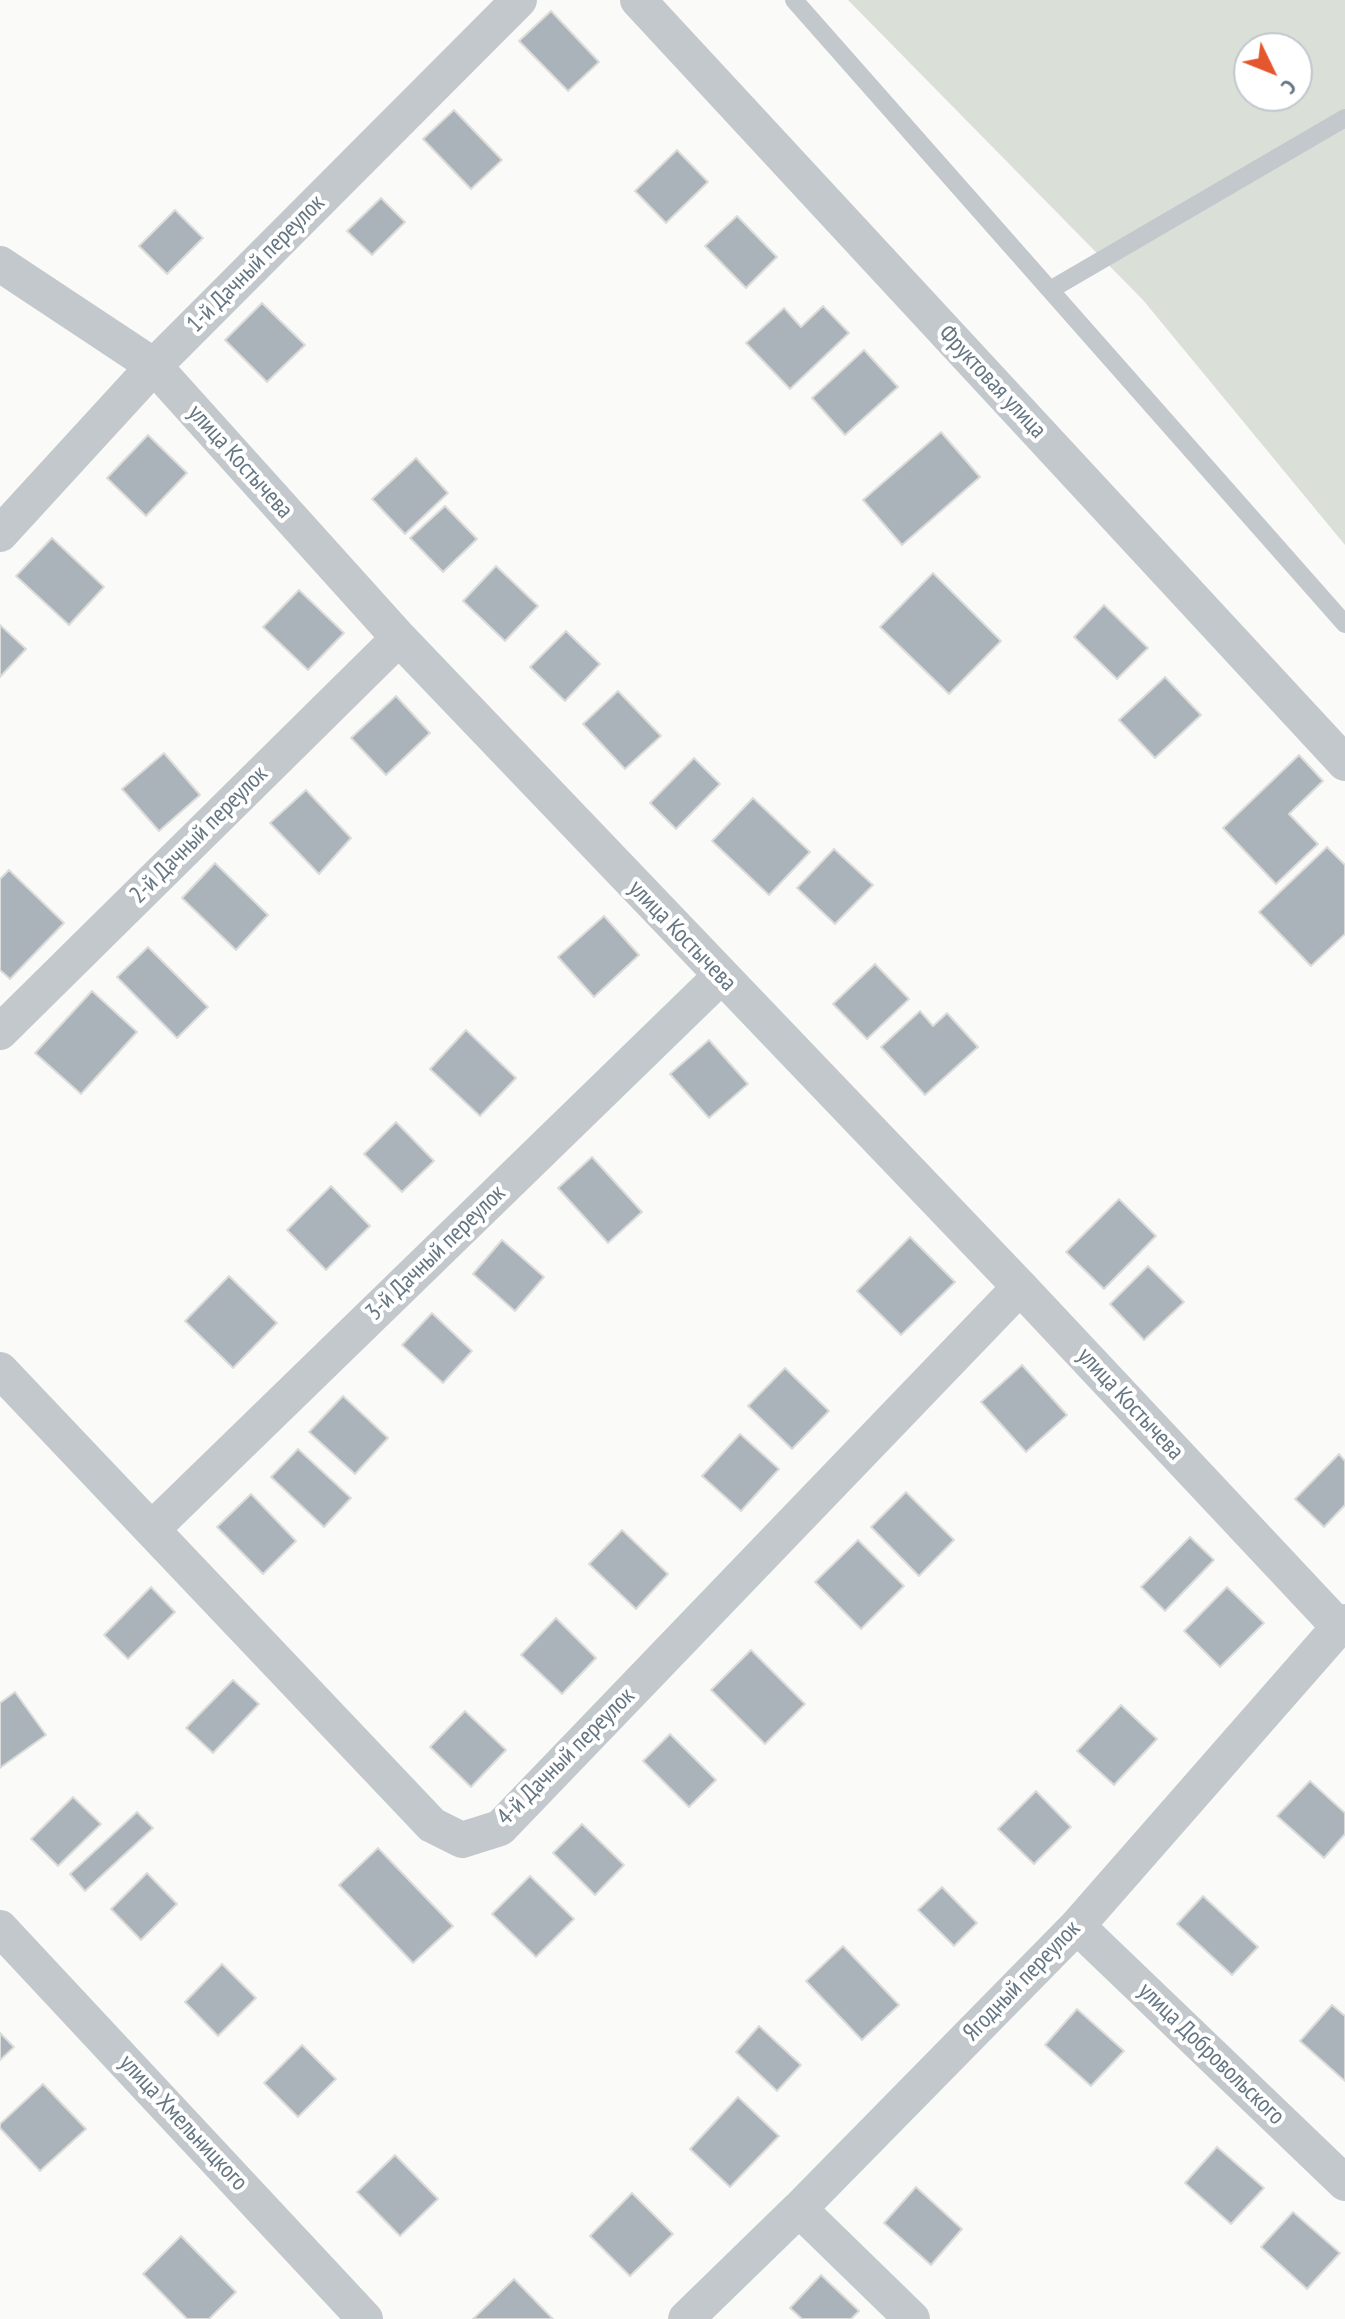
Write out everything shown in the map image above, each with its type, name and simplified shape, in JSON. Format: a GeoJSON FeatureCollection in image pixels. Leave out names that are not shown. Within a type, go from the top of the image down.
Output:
{"type":"FeatureCollection","features":[{"type":"Feature","properties":{"kind":"street","name":"1-й Дачный переулок"},"geometry":{"type":"LineString","coordinates":[[0,534],[154,366],[519,0]]}},
{"type":"Feature","properties":{"kind":"street","name":"Фруктовая улица"},"geometry":{"type":"LineString","coordinates":[[638,0],[1345,763]]}},
{"type":"Feature","properties":{"kind":"street","name":"улица Костычева"},"geometry":{"type":"LineString","coordinates":[[0,264],[154,366],[399,638],[1342,1625]]}},
{"type":"Feature","properties":{"kind":"street","name":"2-й Дачный переулок"},"geometry":{"type":"LineString","coordinates":[[0,1032],[399,638]]}},
{"type":"Feature","properties":{"kind":"street","name":"3-й Дачный переулок"},"geometry":{"type":"LineString","coordinates":[[152,1529],[720,977]]}},
{"type":"Feature","properties":{"kind":"street","name":"4-й Дачный переулок"},"geometry":{"type":"LineString","coordinates":[[0,1370],[432,1825],[462,1840],[500,1828],[1020,1287]]}},
{"type":"Feature","properties":{"kind":"street","name":"Ягодный переулок"},"geometry":{"type":"LineString","coordinates":[[686,2319],[799,2209],[1077,1926],[1342,1625]]}},
{"type":"Feature","properties":{"kind":"street","name":"улица Добровольского"},"geometry":{"type":"LineString","coordinates":[[1077,1926],[1345,2183]]}},
{"type":"Feature","properties":{"kind":"street","name":"улица Хмельницкого"},"geometry":{"type":"LineString","coordinates":[[0,1928],[361,2317]]}},
{"type":"Feature","properties":{"kind":"street"},"geometry":{"type":"LineString","coordinates":[[799,2209],[912,2319]]}},
{"type":"Feature","properties":{"kind":"lane"},"geometry":{"type":"LineString","coordinates":[[794,0],[1345,624]]}},
{"type":"Feature","properties":{"kind":"lane"},"geometry":{"type":"LineString","coordinates":[[1050,290],[1345,118]]}},
{"type":"Feature","properties":{"kind":"shaded area"},"geometry":{"type":"Polygon","coordinates":[[[848,0],[1345,0],[1345,545],[1143,300],[848,0]]]}},
{"type":"Feature","properties":{"kind":"building"},"geometry":{"type":"Polygon","coordinates":[[[551,11],[599,62],[568,91],[519,41],[551,11]]]}},
{"type":"Feature","properties":{"kind":"building"},"geometry":{"type":"Polygon","coordinates":[[[454,110],[502,160],[471,189],[423,139],[454,110]]]}},
{"type":"Feature","properties":{"kind":"building"},"geometry":{"type":"Polygon","coordinates":[[[677,150],[708,182],[666,223],[635,191],[677,150]]]}},
{"type":"Feature","properties":{"kind":"building"},"geometry":{"type":"Polygon","coordinates":[[[381,198],[405,222],[372,255],[347,231],[381,198]]]}},
{"type":"Feature","properties":{"kind":"building"},"geometry":{"type":"Polygon","coordinates":[[[175,210],[203,238],[167,274],[139,246],[175,210]]]}},
{"type":"Feature","properties":{"kind":"building"},"geometry":{"type":"Polygon","coordinates":[[[737,216],[777,257],[746,288],[705,246],[737,216]]]}},
{"type":"Feature","properties":{"kind":"building"},"geometry":{"type":"Polygon","coordinates":[[[262,303],[305,345],[267,382],[225,340],[262,303]]]}},
{"type":"Feature","properties":{"kind":"building"},"geometry":{"type":"Polygon","coordinates":[[[823,306],[849,333],[790,389],[746,343],[784,308],[801,327],[823,306]]]}},
{"type":"Feature","properties":{"kind":"building"},"geometry":{"type":"Polygon","coordinates":[[[864,350],[898,387],[845,435],[812,398],[864,350]]]}},
{"type":"Feature","properties":{"kind":"building"},"geometry":{"type":"Polygon","coordinates":[[[941,432],[980,477],[902,545],[863,500],[941,432]]]}},
{"type":"Feature","properties":{"kind":"building"},"geometry":{"type":"Polygon","coordinates":[[[148,435],[187,473],[146,516],[107,478],[148,435]]]}},
{"type":"Feature","properties":{"kind":"building"},"geometry":{"type":"Polygon","coordinates":[[[416,458],[448,493],[405,534],[372,499],[416,458]]]}},
{"type":"Feature","properties":{"kind":"building"},"geometry":{"type":"Polygon","coordinates":[[[445,506],[477,539],[443,572],[410,538],[445,506]]]}},
{"type":"Feature","properties":{"kind":"building"},"geometry":{"type":"Polygon","coordinates":[[[52,538],[104,587],[69,625],[16,576],[52,538]]]}},
{"type":"Feature","properties":{"kind":"building"},"geometry":{"type":"Polygon","coordinates":[[[496,566],[538,606],[505,641],[463,601],[496,566]]]}},
{"type":"Feature","properties":{"kind":"building"},"geometry":{"type":"Polygon","coordinates":[[[933,573],[1001,641],[949,694],[880,627],[933,573]]]}},
{"type":"Feature","properties":{"kind":"building"},"geometry":{"type":"Polygon","coordinates":[[[299,590],[344,633],[308,670],[263,627],[299,590]]]}},
{"type":"Feature","properties":{"kind":"building"},"geometry":{"type":"Polygon","coordinates":[[[1104,605],[1148,648],[1117,679],[1074,637],[1104,605]]]}},
{"type":"Feature","properties":{"kind":"building"},"geometry":{"type":"Polygon","coordinates":[[[0,625],[26,649],[0,677],[0,625]]]}},
{"type":"Feature","properties":{"kind":"building"},"geometry":{"type":"Polygon","coordinates":[[[566,631],[600,664],[565,701],[530,667],[566,631]]]}},
{"type":"Feature","properties":{"kind":"building"},"geometry":{"type":"Polygon","coordinates":[[[1165,677],[1201,715],[1155,758],[1119,720],[1165,677]]]}},
{"type":"Feature","properties":{"kind":"building"},"geometry":{"type":"Polygon","coordinates":[[[618,691],[661,736],[625,769],[583,724],[618,691]]]}},
{"type":"Feature","properties":{"kind":"building"},"geometry":{"type":"Polygon","coordinates":[[[396,696],[430,733],[386,775],[351,738],[396,696]]]}},
{"type":"Feature","properties":{"kind":"building"},"geometry":{"type":"Polygon","coordinates":[[[164,753],[200,795],[159,831],[122,789],[164,753]]]}},
{"type":"Feature","properties":{"kind":"building"},"geometry":{"type":"Polygon","coordinates":[[[1299,755],[1323,781],[1289,814],[1318,844],[1276,884],[1223,828],[1299,755]]]}},
{"type":"Feature","properties":{"kind":"building"},"geometry":{"type":"Polygon","coordinates":[[[694,758],[720,784],[676,829],[650,803],[694,758]]]}},
{"type":"Feature","properties":{"kind":"building"},"geometry":{"type":"Polygon","coordinates":[[[306,790],[351,838],[319,874],[270,823],[306,790]]]}},
{"type":"Feature","properties":{"kind":"building"},"geometry":{"type":"Polygon","coordinates":[[[753,798],[810,852],[769,895],[712,841],[753,798]]]}},
{"type":"Feature","properties":{"kind":"building"},"geometry":{"type":"Polygon","coordinates":[[[1327,847],[1345,865],[1345,934],[1311,966],[1259,912],[1327,847]]]}},
{"type":"Feature","properties":{"kind":"building"},"geometry":{"type":"Polygon","coordinates":[[[834,849],[873,885],[835,924],[797,888],[834,849]]]}},
{"type":"Feature","properties":{"kind":"building"},"geometry":{"type":"Polygon","coordinates":[[[215,863],[268,915],[236,950],[182,898],[215,863]]]}},
{"type":"Feature","properties":{"kind":"building"},"geometry":{"type":"Polygon","coordinates":[[[9,870],[64,923],[10,979],[0,970],[0,879],[9,870]]]}},
{"type":"Feature","properties":{"kind":"building"},"geometry":{"type":"Polygon","coordinates":[[[604,916],[639,955],[594,997],[558,957],[604,916]]]}},
{"type":"Feature","properties":{"kind":"building"},"geometry":{"type":"Polygon","coordinates":[[[148,947],[208,1007],[177,1038],[117,977],[148,947]]]}},
{"type":"Feature","properties":{"kind":"building"},"geometry":{"type":"Polygon","coordinates":[[[875,964],[909,999],[867,1039],[833,1004],[875,964]]]}},
{"type":"Feature","properties":{"kind":"building"},"geometry":{"type":"Polygon","coordinates":[[[92,991],[137,1032],[81,1094],[35,1053],[92,991]]]}},
{"type":"Feature","properties":{"kind":"building"},"geometry":{"type":"Polygon","coordinates":[[[920,1011],[933,1026],[947,1013],[978,1047],[925,1095],[881,1047],[920,1011]]]}},
{"type":"Feature","properties":{"kind":"building"},"geometry":{"type":"Polygon","coordinates":[[[466,1030],[516,1078],[480,1116],[430,1069],[466,1030]]]}},
{"type":"Feature","properties":{"kind":"building"},"geometry":{"type":"Polygon","coordinates":[[[709,1040],[748,1084],[709,1118],[670,1074],[709,1040]]]}},
{"type":"Feature","properties":{"kind":"building"},"geometry":{"type":"Polygon","coordinates":[[[396,1122],[434,1161],[402,1192],[364,1154],[396,1122]]]}},
{"type":"Feature","properties":{"kind":"building"},"geometry":{"type":"Polygon","coordinates":[[[592,1157],[642,1212],[608,1243],[558,1188],[592,1157]]]}},
{"type":"Feature","properties":{"kind":"building"},"geometry":{"type":"Polygon","coordinates":[[[331,1186],[370,1226],[326,1270],[287,1230],[331,1186]]]}},
{"type":"Feature","properties":{"kind":"building"},"geometry":{"type":"Polygon","coordinates":[[[1119,1199],[1156,1236],[1104,1289],[1066,1252],[1119,1199]]]}},
{"type":"Feature","properties":{"kind":"building"},"geometry":{"type":"Polygon","coordinates":[[[910,1237],[955,1282],[901,1335],[857,1291],[910,1237]]]}},
{"type":"Feature","properties":{"kind":"building"},"geometry":{"type":"Polygon","coordinates":[[[502,1240],[544,1277],[515,1311],[473,1274],[502,1240]]]}},
{"type":"Feature","properties":{"kind":"building"},"geometry":{"type":"Polygon","coordinates":[[[1148,1266],[1184,1302],[1144,1340],[1110,1304],[1148,1266]]]}},
{"type":"Feature","properties":{"kind":"building"},"geometry":{"type":"Polygon","coordinates":[[[229,1276],[277,1323],[233,1368],[185,1321],[229,1276]]]}},
{"type":"Feature","properties":{"kind":"building"},"geometry":{"type":"Polygon","coordinates":[[[432,1313],[472,1351],[443,1383],[402,1345],[432,1313]]]}},
{"type":"Feature","properties":{"kind":"building"},"geometry":{"type":"Polygon","coordinates":[[[1022,1365],[1067,1415],[1026,1452],[981,1402],[1022,1365]]]}},
{"type":"Feature","properties":{"kind":"building"},"geometry":{"type":"Polygon","coordinates":[[[785,1368],[829,1411],[792,1449],[748,1406],[785,1368]]]}},
{"type":"Feature","properties":{"kind":"building"},"geometry":{"type":"Polygon","coordinates":[[[343,1396],[388,1438],[355,1474],[309,1432],[343,1396]]]}},
{"type":"Feature","properties":{"kind":"building"},"geometry":{"type":"Polygon","coordinates":[[[740,1434],[779,1469],[741,1511],[702,1476],[740,1434]]]}},
{"type":"Feature","properties":{"kind":"building"},"geometry":{"type":"Polygon","coordinates":[[[298,1449],[351,1498],[324,1527],[271,1477],[298,1449]]]}},
{"type":"Feature","properties":{"kind":"building"},"geometry":{"type":"Polygon","coordinates":[[[1339,1454],[1345,1461],[1345,1505],[1324,1527],[1295,1499],[1339,1454]]]}},
{"type":"Feature","properties":{"kind":"building"},"geometry":{"type":"Polygon","coordinates":[[[906,1492],[954,1540],[919,1576],[871,1527],[906,1492]]]}},
{"type":"Feature","properties":{"kind":"building"},"geometry":{"type":"Polygon","coordinates":[[[251,1494],[296,1541],[263,1574],[217,1527],[251,1494]]]}},
{"type":"Feature","properties":{"kind":"building"},"geometry":{"type":"Polygon","coordinates":[[[622,1530],[668,1574],[636,1609],[589,1564],[622,1530]]]}},
{"type":"Feature","properties":{"kind":"building"},"geometry":{"type":"Polygon","coordinates":[[[1190,1537],[1214,1560],[1165,1611],[1141,1587],[1190,1537]]]}},
{"type":"Feature","properties":{"kind":"building"},"geometry":{"type":"Polygon","coordinates":[[[858,1540],[904,1586],[861,1629],[815,1582],[858,1540]]]}},
{"type":"Feature","properties":{"kind":"building"},"geometry":{"type":"Polygon","coordinates":[[[151,1587],[175,1612],[128,1659],[104,1635],[151,1587]]]}},
{"type":"Feature","properties":{"kind":"building"},"geometry":{"type":"Polygon","coordinates":[[[1227,1587],[1264,1623],[1220,1667],[1184,1631],[1227,1587]]]}},
{"type":"Feature","properties":{"kind":"building"},"geometry":{"type":"Polygon","coordinates":[[[556,1618],[596,1658],[562,1694],[521,1655],[556,1618]]]}},
{"type":"Feature","properties":{"kind":"building"},"geometry":{"type":"Polygon","coordinates":[[[751,1650],[805,1704],[765,1744],[711,1690],[751,1650]]]}},
{"type":"Feature","properties":{"kind":"building"},"geometry":{"type":"Polygon","coordinates":[[[233,1680],[259,1704],[213,1753],[186,1728],[233,1680]]]}},
{"type":"Feature","properties":{"kind":"building"},"geometry":{"type":"Polygon","coordinates":[[[15,1692],[46,1735],[0,1768],[0,1703],[15,1692]]]}},
{"type":"Feature","properties":{"kind":"building"},"geometry":{"type":"Polygon","coordinates":[[[1121,1705],[1157,1739],[1114,1785],[1077,1751],[1121,1705]]]}},
{"type":"Feature","properties":{"kind":"building"},"geometry":{"type":"Polygon","coordinates":[[[465,1711],[506,1750],[471,1787],[430,1747],[465,1711]]]}},
{"type":"Feature","properties":{"kind":"building"},"geometry":{"type":"Polygon","coordinates":[[[670,1734],[716,1780],[689,1807],[643,1761],[670,1734]]]}},
{"type":"Feature","properties":{"kind":"building"},"geometry":{"type":"Polygon","coordinates":[[[1310,1781],[1345,1813],[1345,1834],[1324,1858],[1277,1816],[1310,1781]]]}},
{"type":"Feature","properties":{"kind":"building"},"geometry":{"type":"Polygon","coordinates":[[[1036,1791],[1071,1827],[1034,1864],[998,1829],[1036,1791]]]}},
{"type":"Feature","properties":{"kind":"building"},"geometry":{"type":"Polygon","coordinates":[[[73,1797],[101,1824],[58,1866],[31,1839],[73,1797]]]}},
{"type":"Feature","properties":{"kind":"building"},"geometry":{"type":"Polygon","coordinates":[[[137,1812],[153,1828],[85,1891],[70,1874],[137,1812]]]}},
{"type":"Feature","properties":{"kind":"building"},"geometry":{"type":"Polygon","coordinates":[[[582,1824],[624,1865],[595,1895],[553,1853],[582,1824]]]}},
{"type":"Feature","properties":{"kind":"building"},"geometry":{"type":"Polygon","coordinates":[[[378,1848],[453,1926],[413,1963],[339,1885],[378,1848]]]}},
{"type":"Feature","properties":{"kind":"building"},"geometry":{"type":"Polygon","coordinates":[[[147,1873],[177,1904],[141,1940],[111,1909],[147,1873]]]}},
{"type":"Feature","properties":{"kind":"building"},"geometry":{"type":"Polygon","coordinates":[[[530,1876],[574,1919],[536,1957],[492,1914],[530,1876]]]}},
{"type":"Feature","properties":{"kind":"building"},"geometry":{"type":"Polygon","coordinates":[[[942,1887],[977,1923],[954,1946],[918,1910],[942,1887]]]}},
{"type":"Feature","properties":{"kind":"building"},"geometry":{"type":"Polygon","coordinates":[[[1203,1896],[1258,1947],[1232,1975],[1177,1924],[1203,1896]]]}},
{"type":"Feature","properties":{"kind":"building"},"geometry":{"type":"Polygon","coordinates":[[[843,1946],[899,2005],[862,2040],[806,1981],[843,1946]]]}},
{"type":"Feature","properties":{"kind":"building"},"geometry":{"type":"Polygon","coordinates":[[[222,1964],[256,1998],[218,2036],[185,2002],[222,1964]]]}},
{"type":"Feature","properties":{"kind":"building"},"geometry":{"type":"Polygon","coordinates":[[[1332,2005],[1345,2016],[1345,2081],[1300,2041],[1332,2005]]]}},
{"type":"Feature","properties":{"kind":"building"},"geometry":{"type":"Polygon","coordinates":[[[1077,2009],[1124,2051],[1091,2086],[1045,2045],[1077,2009]]]}},
{"type":"Feature","properties":{"kind":"building"},"geometry":{"type":"Polygon","coordinates":[[[759,2026],[801,2065],[777,2091],[736,2052],[759,2026]]]}},
{"type":"Feature","properties":{"kind":"building"},"geometry":{"type":"Polygon","coordinates":[[[0,2033],[14,2047],[0,2060],[0,2033]]]}},
{"type":"Feature","properties":{"kind":"building"},"geometry":{"type":"Polygon","coordinates":[[[302,2045],[336,2079],[298,2117],[264,2083],[302,2045]]]}},
{"type":"Feature","properties":{"kind":"building"},"geometry":{"type":"Polygon","coordinates":[[[43,2084],[86,2129],[40,2171],[0,2128],[0,2124],[43,2084]]]}},
{"type":"Feature","properties":{"kind":"building"},"geometry":{"type":"Polygon","coordinates":[[[738,2097],[779,2136],[730,2187],[690,2149],[738,2097]]]}},
{"type":"Feature","properties":{"kind":"building"},"geometry":{"type":"Polygon","coordinates":[[[1217,2147],[1264,2188],[1231,2224],[1185,2183],[1217,2147]]]}},
{"type":"Feature","properties":{"kind":"building"},"geometry":{"type":"Polygon","coordinates":[[[395,2155],[438,2199],[400,2236],[357,2192],[395,2155]]]}},
{"type":"Feature","properties":{"kind":"building"},"geometry":{"type":"Polygon","coordinates":[[[916,2187],[962,2229],[931,2265],[884,2223],[916,2187]]]}},
{"type":"Feature","properties":{"kind":"building"},"geometry":{"type":"Polygon","coordinates":[[[632,2193],[673,2234],[630,2276],[590,2236],[632,2193]]]}},
{"type":"Feature","properties":{"kind":"building"},"geometry":{"type":"Polygon","coordinates":[[[1293,2212],[1340,2253],[1307,2289],[1261,2247],[1293,2212]]]}},
{"type":"Feature","properties":{"kind":"building"},"geometry":{"type":"Polygon","coordinates":[[[181,2236],[236,2292],[209,2319],[187,2319],[143,2274],[181,2236]]]}},
{"type":"Feature","properties":{"kind":"building"},"geometry":{"type":"Polygon","coordinates":[[[821,2275],[859,2311],[851,2319],[802,2319],[790,2308],[821,2275]]]}},
{"type":"Feature","properties":{"kind":"building"},"geometry":{"type":"Polygon","coordinates":[[[514,2279],[553,2319],[473,2319],[514,2279]]]}}]}
